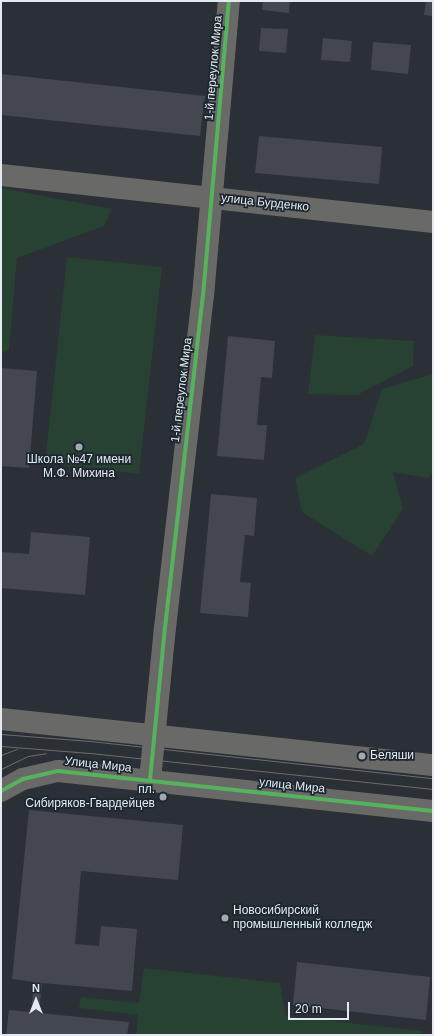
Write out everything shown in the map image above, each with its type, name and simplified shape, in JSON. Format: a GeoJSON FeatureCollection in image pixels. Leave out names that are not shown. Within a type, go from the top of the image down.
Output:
{"type":"FeatureCollection","features":[{"type":"Feature","properties":{"kind":"street","name":"1-й переулок Мира"},"geometry":{"type":"LineString","coordinates":[[150,780],[165,628],[203,296],[229,1]]}},
{"type":"Feature","properties":{"kind":"street","name":"улица Бурденко"},"geometry":{"type":"LineString","coordinates":[[1,174],[433,222]]}},
{"type":"Feature","properties":{"kind":"street"},"geometry":{"type":"LineString","coordinates":[[1,719],[433,766]]}},
{"type":"Feature","properties":{"kind":"street","name":"Улица Мира"},"geometry":{"type":"LineString","coordinates":[[1,791],[23,779],[58,771],[150,780]]}},
{"type":"Feature","properties":{"kind":"street","name":"улица Мира"},"geometry":{"type":"LineString","coordinates":[[150,780],[433,811]]}},
{"type":"Feature","properties":{"kind":"green space"},"geometry":{"type":"Polygon","coordinates":[[[1,188],[112,209],[104,226],[17,258],[9,350],[1,353],[1,188]]]}},
{"type":"Feature","properties":{"kind":"green space"},"geometry":{"type":"Polygon","coordinates":[[[67,257],[162,267],[139,474],[45,463],[67,257]]]}},
{"type":"Feature","properties":{"kind":"green space"},"geometry":{"type":"Polygon","coordinates":[[[315,335],[414,341],[413,366],[357,395],[308,394],[315,335]]]}},
{"type":"Feature","properties":{"kind":"green space"},"geometry":{"type":"Polygon","coordinates":[[[433,374],[433,471],[429,478],[393,472],[403,509],[372,556],[302,512],[295,478],[364,444],[382,389],[433,374]]]}},
{"type":"Feature","properties":{"kind":"green space"},"geometry":{"type":"Polygon","coordinates":[[[144,968],[280,983],[286,1016],[422,1031],[421,1035],[136,1035],[138,1015],[79,1008],[81,997],[139,1003],[144,968]]]}},
{"type":"Feature","properties":{"kind":"building"},"geometry":{"type":"Polygon","coordinates":[[[263,1],[290,1],[289,13],[262,10],[263,1]]]}},
{"type":"Feature","properties":{"kind":"building"},"geometry":{"type":"Polygon","coordinates":[[[426,1],[433,1],[433,16],[424,15],[426,1]]]}},
{"type":"Feature","properties":{"kind":"building"},"geometry":{"type":"Polygon","coordinates":[[[261,28],[288,29],[286,53],[259,51],[261,28]]]}},
{"type":"Feature","properties":{"kind":"building"},"geometry":{"type":"Polygon","coordinates":[[[323,38],[352,41],[350,62],[321,60],[323,38]]]}},
{"type":"Feature","properties":{"kind":"building"},"geometry":{"type":"Polygon","coordinates":[[[373,42],[411,45],[408,74],[371,70],[373,42]]]}},
{"type":"Feature","properties":{"kind":"building"},"geometry":{"type":"Polygon","coordinates":[[[1,74],[205,96],[200,136],[1,115],[1,74]]]}},
{"type":"Feature","properties":{"kind":"building"},"geometry":{"type":"Polygon","coordinates":[[[259,136],[382,147],[379,184],[255,173],[259,136]]]}},
{"type":"Feature","properties":{"kind":"building"},"geometry":{"type":"Polygon","coordinates":[[[228,336],[275,341],[272,378],[261,377],[257,425],[267,425],[264,460],[217,456],[228,336]]]}},
{"type":"Feature","properties":{"kind":"building"},"geometry":{"type":"Polygon","coordinates":[[[1,368],[37,371],[29,468],[1,466],[1,368]]]}},
{"type":"Feature","properties":{"kind":"building"},"geometry":{"type":"Polygon","coordinates":[[[211,494],[257,498],[254,536],[245,535],[240,582],[251,583],[248,617],[200,613],[211,494]]]}},
{"type":"Feature","properties":{"kind":"building"},"geometry":{"type":"Polygon","coordinates":[[[31,532],[90,537],[85,595],[1,588],[1,552],[29,554],[31,532]]]}},
{"type":"Feature","properties":{"kind":"building"},"geometry":{"type":"Polygon","coordinates":[[[29,810],[183,825],[178,880],[81,871],[75,944],[99,946],[101,926],[137,929],[132,991],[42,983],[39,1013],[129,1022],[127,1035],[6,1035],[9,1010],[31,1012],[34,982],[12,979],[29,810]]]}},
{"type":"Feature","properties":{"kind":"building"},"geometry":{"type":"Polygon","coordinates":[[[297,962],[430,977],[426,1020],[293,1005],[297,962]]]}},
{"type":"Feature","properties":{"kind":"tram line"},"geometry":{"type":"LineString","coordinates":[[1,734],[90,741],[433,778]]}},
{"type":"Feature","properties":{"kind":"tram line"},"geometry":{"type":"LineString","coordinates":[[1,746],[90,753],[433,789]]}},
{"type":"Feature","properties":{"kind":"tram line"},"geometry":{"type":"LineString","coordinates":[[1,755],[17,749]]}},
{"type":"Feature","properties":{"kind":"tram line"},"geometry":{"type":"LineString","coordinates":[[1,769],[28,756],[46,753]]}},
{"type":"Feature","properties":{"kind":"cycle path"},"geometry":{"type":"LineString","coordinates":[[150,780],[165,628],[203,296],[229,1]]}},
{"type":"Feature","properties":{"kind":"cycle path"},"geometry":{"type":"LineString","coordinates":[[1,791],[23,779],[58,771],[433,811]]}},
{"type":"Feature","properties":{"kind":"place","name":"Школа №47 имени М.Ф. Михина"},"geometry":{"type":"Point","coordinates":[79,447]}},
{"type":"Feature","properties":{"kind":"place","name":"Беляши"},"geometry":{"type":"Point","coordinates":[362,756]}},
{"type":"Feature","properties":{"kind":"place","name":"пл. Сибиряков-Гвардейцев"},"geometry":{"type":"Point","coordinates":[163,797]}},
{"type":"Feature","properties":{"kind":"place","name":"Новосибирский промышленный колледж"},"geometry":{"type":"Point","coordinates":[225,918]}}]}
